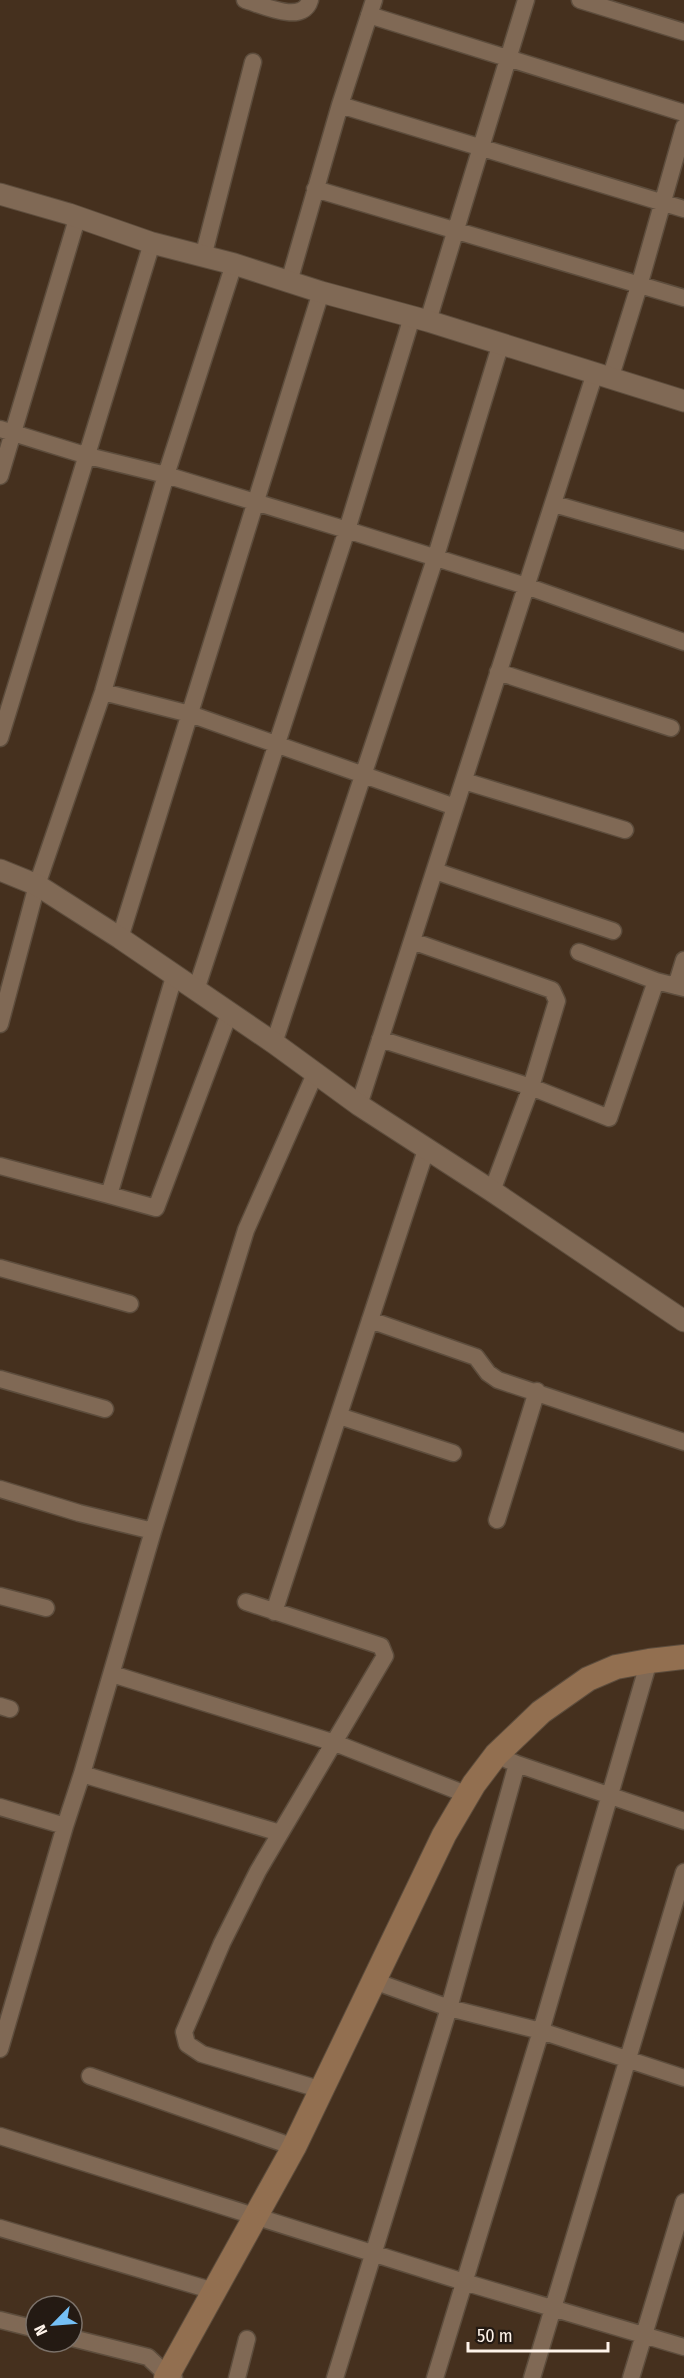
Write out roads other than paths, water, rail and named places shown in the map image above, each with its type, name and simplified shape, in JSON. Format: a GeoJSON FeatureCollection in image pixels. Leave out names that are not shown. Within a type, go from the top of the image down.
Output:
{"type":"FeatureCollection","features":[{"type":"Feature","properties":{"kind":"main road"},"geometry":{"type":"LineString","coordinates":[[169,2377],[294,2147],[444,1835],[468,1795],[506,1760],[541,1712],[588,1679],[616,1667],[684,1657]]}},
{"type":"Feature","properties":{"kind":"street"},"geometry":{"type":"LineString","coordinates":[[245,0],[292,14],[302,12],[310,0]]}},
{"type":"Feature","properties":{"kind":"street"},"geometry":{"type":"LineString","coordinates":[[195,990],[347,530],[420,319],[456,231],[526,0]]}},
{"type":"Feature","properties":{"kind":"street"},"geometry":{"type":"LineString","coordinates":[[580,0],[684,32]]}},
{"type":"Feature","properties":{"kind":"street"},"geometry":{"type":"LineString","coordinates":[[289,282],[340,105],[371,8],[509,57],[684,113]]}},
{"type":"Feature","properties":{"kind":"street"},"geometry":{"type":"LineString","coordinates":[[202,257],[253,62]]}},
{"type":"Feature","properties":{"kind":"street"},"geometry":{"type":"LineString","coordinates":[[340,105],[684,209]]}},
{"type":"Feature","properties":{"kind":"street"},"geometry":{"type":"LineString","coordinates":[[359,1105],[554,504],[639,286],[684,127]]}},
{"type":"Feature","properties":{"kind":"street"},"geometry":{"type":"LineString","coordinates":[[315,189],[684,298]]}},
{"type":"Feature","properties":{"kind":"street"},"geometry":{"type":"LineString","coordinates":[[0,194],[152,243],[234,264],[321,292],[501,343],[684,401]]}},
{"type":"Feature","properties":{"kind":"street"},"geometry":{"type":"LineString","coordinates":[[0,476],[7,431],[77,219]]}},
{"type":"Feature","properties":{"kind":"street"},"geometry":{"type":"LineString","coordinates":[[0,738],[152,243]]}},
{"type":"Feature","properties":{"kind":"street"},"geometry":{"type":"LineString","coordinates":[[0,1024],[37,885],[103,692],[166,475],[234,264]]}},
{"type":"Feature","properties":{"kind":"street"},"geometry":{"type":"LineString","coordinates":[[120,938],[321,292]]}},
{"type":"Feature","properties":{"kind":"street"},"geometry":{"type":"LineString","coordinates":[[274,1043],[435,559],[501,343]]}},
{"type":"Feature","properties":{"kind":"street"},"geometry":{"type":"LineString","coordinates":[[7,431],[88,456],[166,475],[347,530],[526,586],[684,642]]}},
{"type":"Feature","properties":{"kind":"street"},"geometry":{"type":"LineString","coordinates":[[554,504],[684,542]]}},
{"type":"Feature","properties":{"kind":"street"},"geometry":{"type":"LineString","coordinates":[[498,672],[671,728]]}},
{"type":"Feature","properties":{"kind":"street"},"geometry":{"type":"LineString","coordinates":[[103,692],[190,714],[455,807]]}},
{"type":"Feature","properties":{"kind":"street"},"geometry":{"type":"LineString","coordinates":[[464,781],[625,830]]}},
{"type":"Feature","properties":{"kind":"street"},"geometry":{"type":"LineString","coordinates":[[0,870],[37,885],[120,938],[174,977],[274,1043],[359,1105],[492,1191],[684,1322]]}},
{"type":"Feature","properties":{"kind":"street"},"geometry":{"type":"LineString","coordinates":[[435,871],[613,931]]}},
{"type":"Feature","properties":{"kind":"street"},"geometry":{"type":"LineString","coordinates":[[412,941],[552,990],[557,1001],[531,1088],[492,1191]]}},
{"type":"Feature","properties":{"kind":"street"},"geometry":{"type":"LineString","coordinates":[[579,952],[656,981],[680,987],[684,960]]}},
{"type":"Feature","properties":{"kind":"street"},"geometry":{"type":"LineString","coordinates":[[109,1195],[174,977]]}},
{"type":"Feature","properties":{"kind":"street"},"geometry":{"type":"LineString","coordinates":[[381,1039],[531,1088],[609,1118],[656,981]]}},
{"type":"Feature","properties":{"kind":"street"},"geometry":{"type":"LineString","coordinates":[[0,1166],[156,1208],[229,1014]]}},
{"type":"Feature","properties":{"kind":"street"},"geometry":{"type":"LineString","coordinates":[[0,2049],[3,2023],[82,1774],[153,1531],[246,1230],[315,1074]]}},
{"type":"Feature","properties":{"kind":"street"},"geometry":{"type":"LineString","coordinates":[[274,1612],[426,1150]]}},
{"type":"Feature","properties":{"kind":"street"},"geometry":{"type":"LineString","coordinates":[[0,1268],[130,1304]]}},
{"type":"Feature","properties":{"kind":"street"},"geometry":{"type":"LineString","coordinates":[[370,1320],[476,1358],[488,1373],[498,1380],[537,1391],[684,1442]]}},
{"type":"Feature","properties":{"kind":"street"},"geometry":{"type":"LineString","coordinates":[[0,1379],[105,1409]]}},
{"type":"Feature","properties":{"kind":"street"},"geometry":{"type":"LineString","coordinates":[[497,1520],[537,1391]]}},
{"type":"Feature","properties":{"kind":"street"},"geometry":{"type":"LineString","coordinates":[[339,1416],[453,1453]]}},
{"type":"Feature","properties":{"kind":"street"},"geometry":{"type":"LineString","coordinates":[[0,1489],[79,1513],[153,1531]]}},
{"type":"Feature","properties":{"kind":"street"},"geometry":{"type":"LineString","coordinates":[[0,1596],[46,1608]]}},
{"type":"Feature","properties":{"kind":"street"},"geometry":{"type":"LineString","coordinates":[[246,1602],[381,1646],[385,1656],[258,1871],[222,1943],[184,2032],[187,2044],[202,2054],[322,2090]]}},
{"type":"Feature","properties":{"kind":"street"},"geometry":{"type":"LineString","coordinates":[[435,2378],[541,2031],[649,1661]]}},
{"type":"Feature","properties":{"kind":"street"},"geometry":{"type":"LineString","coordinates":[[112,1674],[335,1743],[468,1795]]}},
{"type":"Feature","properties":{"kind":"street"},"geometry":{"type":"LineString","coordinates":[[335,2378],[449,2008],[506,1760],[684,1821]]}},
{"type":"Feature","properties":{"kind":"street"},"geometry":{"type":"LineString","coordinates":[[82,1774],[280,1833]]}},
{"type":"Feature","properties":{"kind":"street"},"geometry":{"type":"LineString","coordinates":[[0,1807],[65,1826]]}},
{"type":"Feature","properties":{"kind":"street"},"geometry":{"type":"LineString","coordinates":[[532,2378],[684,1872]]}},
{"type":"Feature","properties":{"kind":"street"},"geometry":{"type":"LineString","coordinates":[[374,1982],[449,2008],[541,2031],[684,2078]]}},
{"type":"Feature","properties":{"kind":"street"},"geometry":{"type":"LineString","coordinates":[[90,2076],[294,2147]]}},
{"type":"Feature","properties":{"kind":"street"},"geometry":{"type":"LineString","coordinates":[[0,2136],[464,2282],[684,2347]]}},
{"type":"Feature","properties":{"kind":"street"},"geometry":{"type":"LineString","coordinates":[[631,2378],[646,2335],[684,2202]]}},
{"type":"Feature","properties":{"kind":"street"},"geometry":{"type":"LineString","coordinates":[[0,2228],[214,2291]]}},
{"type":"Feature","properties":{"kind":"street"},"geometry":{"type":"LineString","coordinates":[[0,2320],[24,2326]]}},
{"type":"Feature","properties":{"kind":"street"},"geometry":{"type":"LineString","coordinates":[[237,2378],[247,2339]]}},
{"type":"Feature","properties":{"kind":"street"},"geometry":{"type":"LineString","coordinates":[[84,2341],[148,2357],[169,2377]]}}]}
